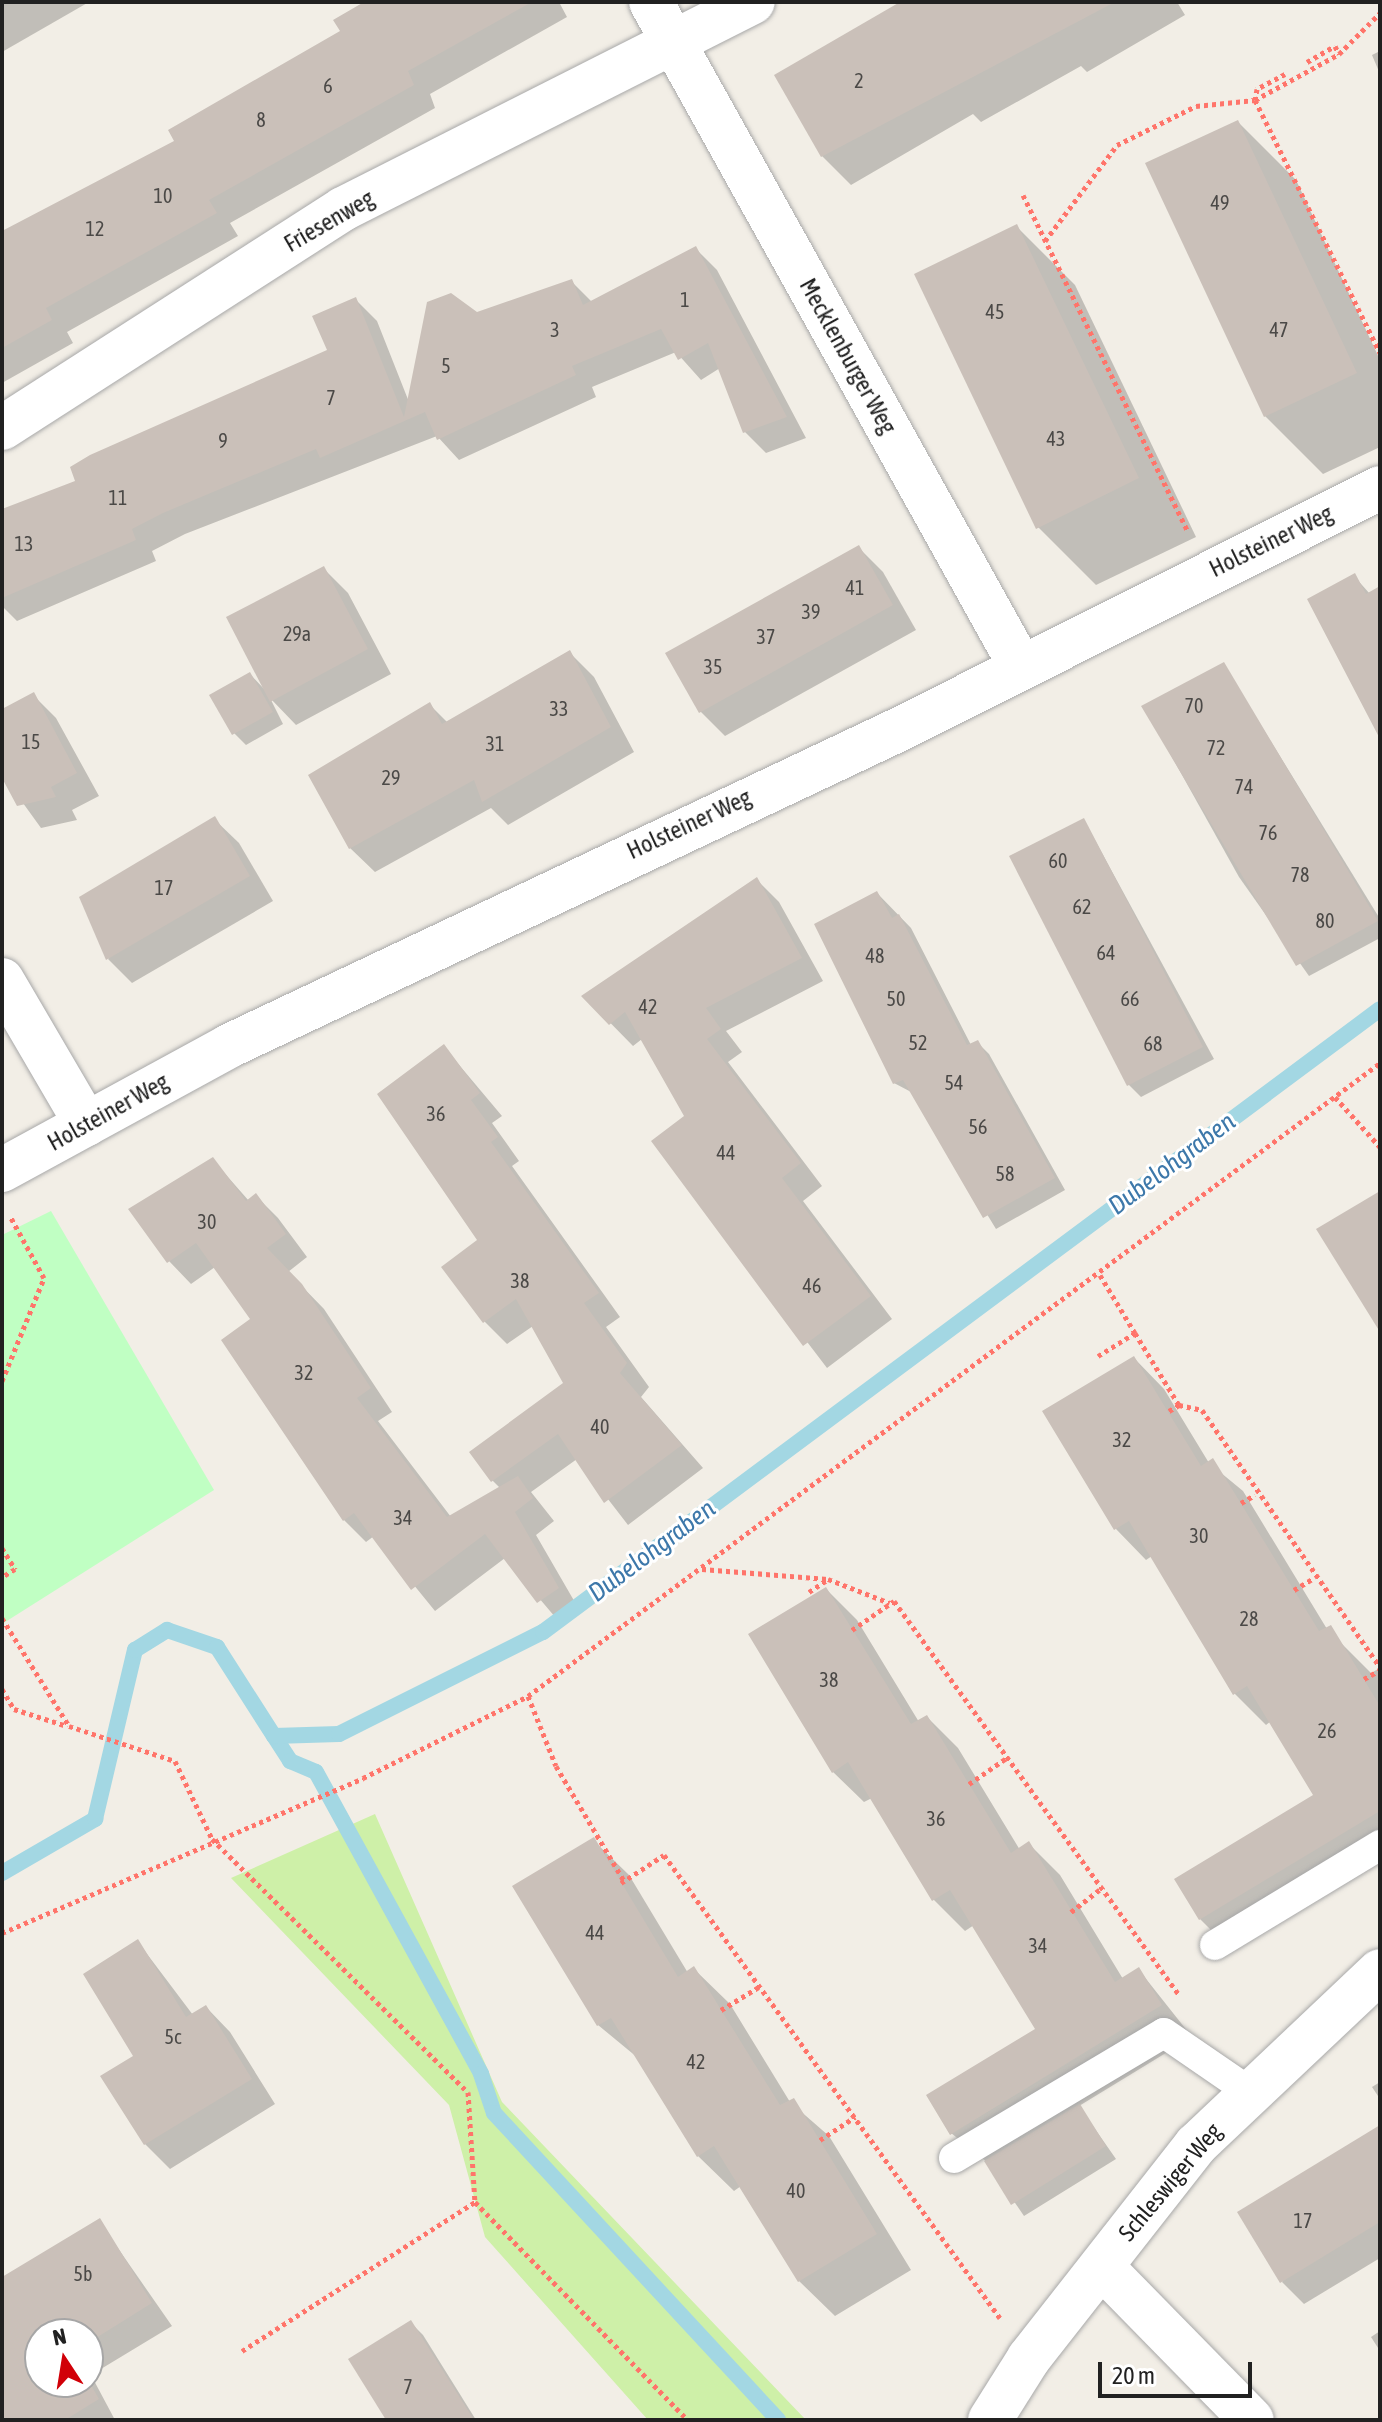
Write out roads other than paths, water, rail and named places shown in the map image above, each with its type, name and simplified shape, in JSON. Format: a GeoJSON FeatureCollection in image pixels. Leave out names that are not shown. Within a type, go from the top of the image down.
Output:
{"type":"FeatureCollection","features":[{"type":"Feature","properties":{"kind":"street","name":"Mecklenburger Weg"},"geometry":{"type":"LineString","coordinates":[[651,2],[1021,667]]}},
{"type":"Feature","properties":{"kind":"street"},"geometry":{"type":"LineString","coordinates":[[675,45],[753,2]]}},
{"type":"Feature","properties":{"kind":"street","name":"Friesenweg"},"geometry":{"type":"LineString","coordinates":[[2,428],[343,209],[675,45]]}},
{"type":"Feature","properties":{"kind":"street","name":"Holsteiner Weg"},"geometry":{"type":"LineString","coordinates":[[2,1170],[443,941],[1021,667],[1208,571],[1380,488]]}},
{"type":"Feature","properties":{"kind":"street"},"geometry":{"type":"LineString","coordinates":[[2,980],[86,1124]]}},
{"type":"Feature","properties":{"kind":"street","name":"Schleswiger Weg"},"geometry":{"type":"LineString","coordinates":[[990,2420],[1029,2358],[1196,2145],[1380,1971]]}},
{"type":"Feature","properties":{"kind":"street"},"geometry":{"type":"LineString","coordinates":[[1102,2267],[1252,2420]]}},
{"type":"Feature","properties":{"kind":"lane"},"geometry":{"type":"LineString","coordinates":[[1215,1945],[1380,1845]]}},
{"type":"Feature","properties":{"kind":"lane"},"geometry":{"type":"LineString","coordinates":[[954,2158],[1164,2033],[1250,2092]]}},
{"type":"Feature","properties":{"kind":"waterway","name":"Dubelohgraben"},"geometry":{"type":"LineString","coordinates":[[2,1873],[95,1819],[135,1650],[167,1630],[217,1647],[274,1736],[339,1734],[543,1632],[1380,1009]]}},
{"type":"Feature","properties":{"kind":"waterway"},"geometry":{"type":"LineString","coordinates":[[274,1736],[290,1761],[316,1772],[481,2074],[494,2113],[778,2420]]}}]}
